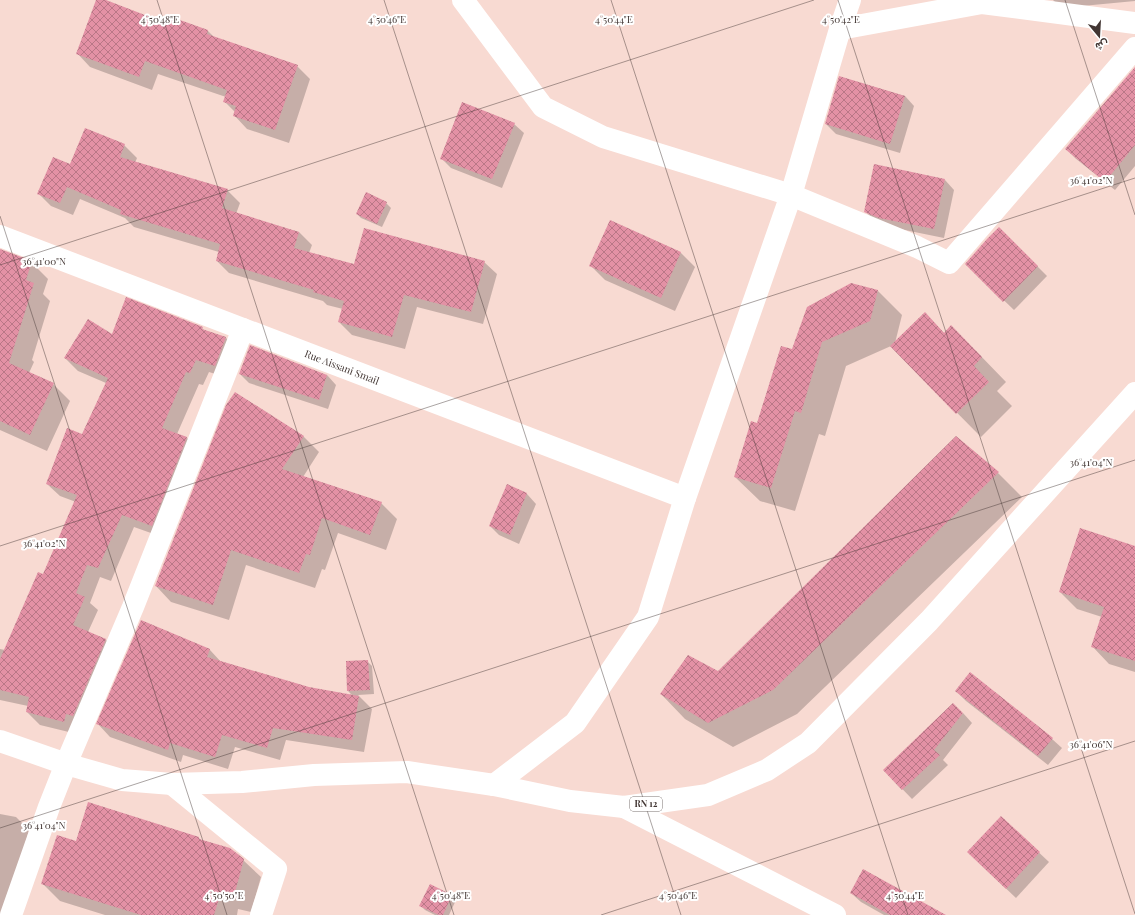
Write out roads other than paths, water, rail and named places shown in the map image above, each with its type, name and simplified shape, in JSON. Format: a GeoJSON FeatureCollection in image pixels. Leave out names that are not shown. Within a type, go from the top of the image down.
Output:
{"type":"FeatureCollection","features":[{"type":"Feature","properties":{"kind":"street"},"geometry":{"type":"LineString","coordinates":[[463,0],[543,107],[603,137],[791,195],[917,247],[949,263],[1135,48]]}},
{"type":"Feature","properties":{"kind":"street"},"geometry":{"type":"LineString","coordinates":[[494,785],[576,723],[648,617],[685,498],[791,195],[850,0]]}},
{"type":"Feature","properties":{"kind":"street"},"geometry":{"type":"LineString","coordinates":[[840,29],[982,3],[1135,23]]}},
{"type":"Feature","properties":{"kind":"street","name":"Rue Aissani Smail"},"geometry":{"type":"LineString","coordinates":[[0,236],[685,498]]}},
{"type":"Feature","properties":{"kind":"street"},"geometry":{"type":"LineString","coordinates":[[11,915],[49,807],[66,764],[133,608],[243,329]]}},
{"type":"Feature","properties":{"kind":"street","name":"RN 12"},"geometry":{"type":"LineString","coordinates":[[0,741],[66,764],[122,780],[172,784],[242,782],[314,775],[407,772],[494,785],[570,801],[624,807],[708,795],[767,770],[808,743],[929,621],[1135,393]]}},
{"type":"Feature","properties":{"kind":"street"},"geometry":{"type":"LineString","coordinates":[[172,784],[276,869],[261,915]]}},
{"type":"Feature","properties":{"kind":"street"},"geometry":{"type":"LineString","coordinates":[[624,807],[835,915]]}}]}
